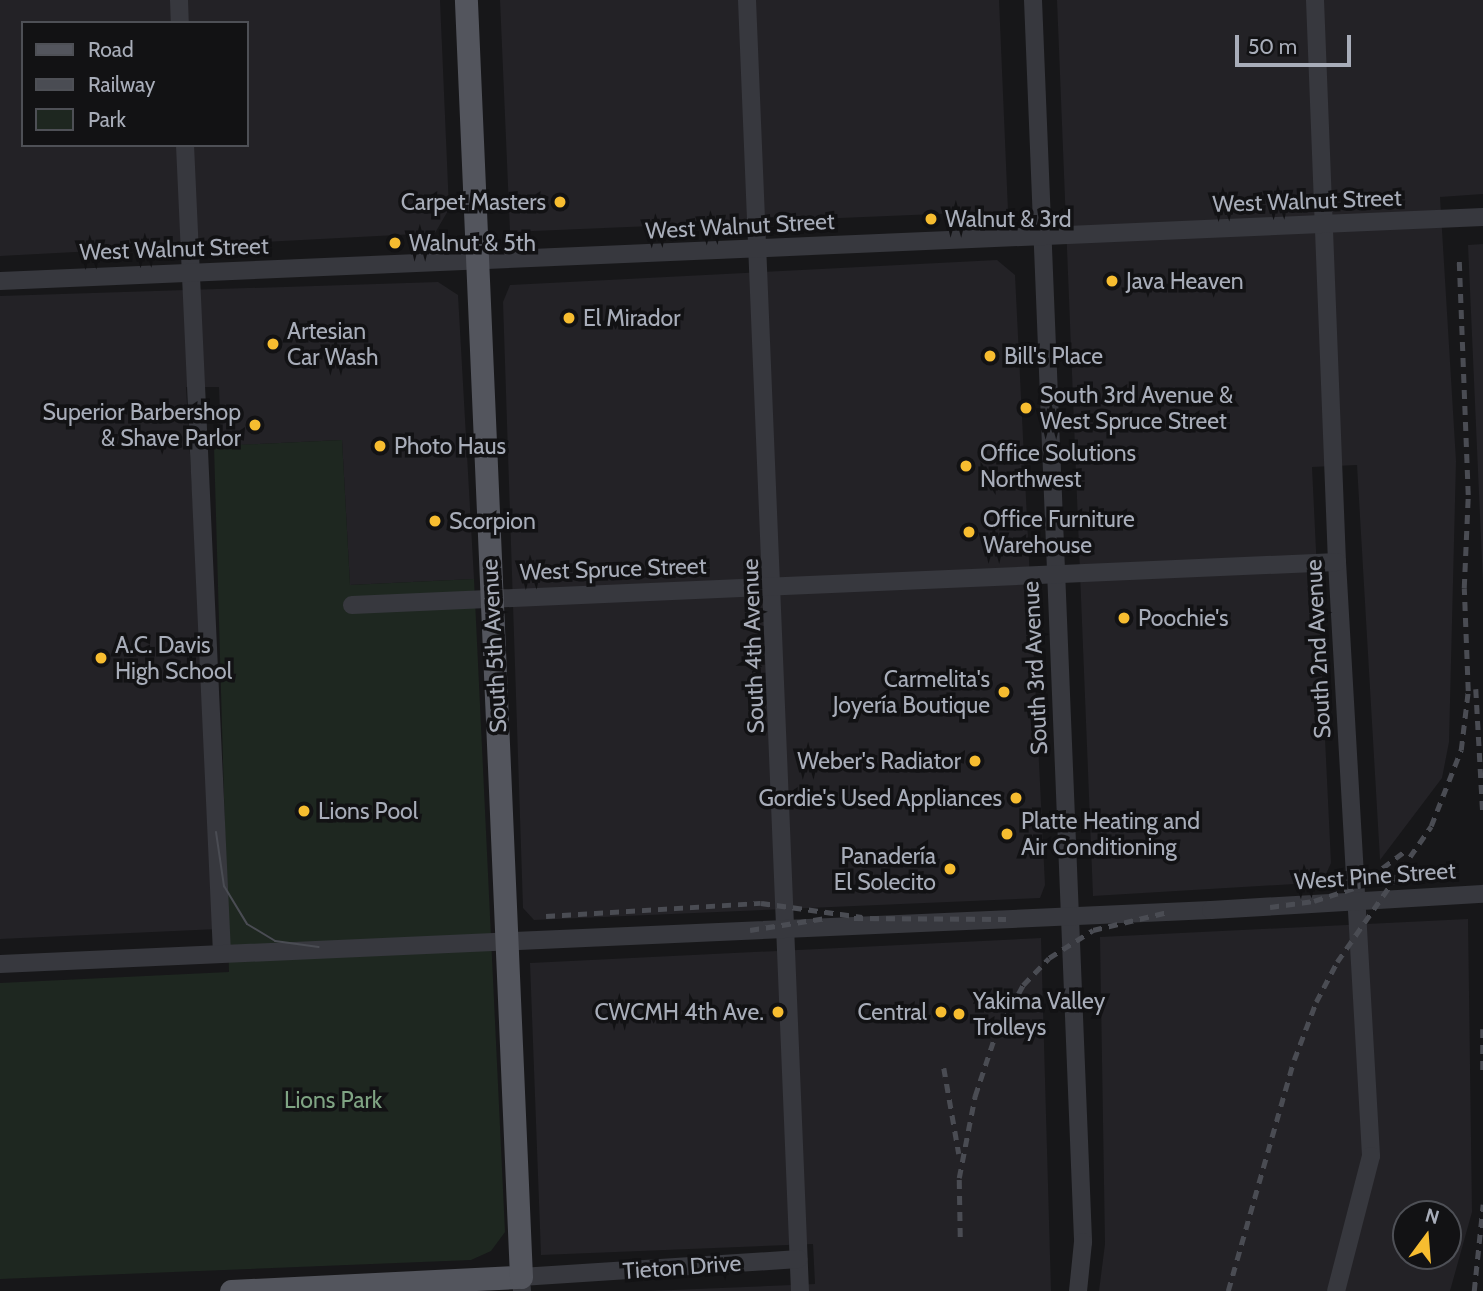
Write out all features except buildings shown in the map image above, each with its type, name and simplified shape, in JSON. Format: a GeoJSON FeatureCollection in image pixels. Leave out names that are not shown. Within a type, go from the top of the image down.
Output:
{"type":"FeatureCollection","features":[{"type":"Feature","properties":{"kind":"main road","name":"South 5th Avenue"},"geometry":{"type":"LineString","coordinates":[[466,0],[522,1284]]}},
{"type":"Feature","properties":{"kind":"main road","name":"Tieton Drive"},"geometry":{"type":"LineString","coordinates":[[231,1291],[522,1284]]}},
{"type":"Feature","properties":{"kind":"street"},"geometry":{"type":"LineString","coordinates":[[179,0],[180,21]]}},
{"type":"Feature","properties":{"kind":"street","name":"South 4th Avenue"},"geometry":{"type":"LineString","coordinates":[[747,0],[761,250],[789,928],[800,1291]]}},
{"type":"Feature","properties":{"kind":"street","name":"South 3rd Avenue"},"geometry":{"type":"LineString","coordinates":[[1033,0],[1040,234],[1083,1242],[1078,1291]]}},
{"type":"Feature","properties":{"kind":"street","name":"South 2nd Avenue"},"geometry":{"type":"LineString","coordinates":[[1315,0],[1337,562],[1371,1156],[1336,1291]]}},
{"type":"Feature","properties":{"kind":"street"},"geometry":{"type":"LineString","coordinates":[[185,147],[222,953]]}},
{"type":"Feature","properties":{"kind":"street","name":"West Walnut Street"},"geometry":{"type":"LineString","coordinates":[[0,281],[761,250],[1040,234],[1325,226],[1483,217]]}},
{"type":"Feature","properties":{"kind":"street","name":"West Spruce Street"},"geometry":{"type":"LineString","coordinates":[[352,605],[775,589],[1337,562]]}},
{"type":"Feature","properties":{"kind":"street","name":"West Pine Street"},"geometry":{"type":"LineString","coordinates":[[0,964],[1071,917],[1483,894]]}},
{"type":"Feature","properties":{"kind":"street","name":"Tieton Drive"},"geometry":{"type":"LineString","coordinates":[[522,1284],[798,1259]]}},
{"type":"Feature","properties":{"kind":"shaded area"},"geometry":{"type":"Polygon","coordinates":[[[0,0],[440,0],[449,209],[435,233],[0,256],[0,0]]]}},
{"type":"Feature","properties":{"kind":"shaded area"},"geometry":{"type":"Polygon","coordinates":[[[500,0],[999,0],[1008,211],[510,232],[500,0]]]}},
{"type":"Feature","properties":{"kind":"shaded area"},"geometry":{"type":"Polygon","coordinates":[[[1057,0],[1483,0],[1483,194],[1440,197],[1456,461],[1449,742],[1442,778],[1380,860],[1357,465],[1312,467],[1331,863],[1326,874],[1311,883],[1093,896],[1057,0]]]}},
{"type":"Feature","properties":{"kind":"shaded area"},"geometry":{"type":"Polygon","coordinates":[[[1483,244],[1483,584],[1468,245],[1483,244]]]}},
{"type":"Feature","properties":{"kind":"shaded area"},"geometry":{"type":"Polygon","coordinates":[[[997,260],[1015,275],[1045,885],[1040,898],[534,920],[523,908],[503,302],[510,285],[997,260]]]}},
{"type":"Feature","properties":{"kind":"shaded area","name":"A.C. Davis High School"},"geometry":{"type":"Polygon","coordinates":[[[438,282],[458,295],[474,579],[350,585],[342,440],[221,446],[219,387],[186,387],[218,929],[0,939],[0,296],[438,282]]]}},
{"type":"Feature","properties":{"kind":"shaded area"},"geometry":{"type":"Polygon","coordinates":[[[1468,919],[1472,1212],[1462,1248],[1462,1200],[1392,1200],[1392,1270],[1456,1270],[1450,1291],[1099,1291],[1105,1244],[1100,937],[1468,919]]]}},
{"type":"Feature","properties":{"kind":"shaded area"},"geometry":{"type":"Polygon","coordinates":[[[1041,938],[1051,1291],[648,1291],[815,1284],[813,1244],[541,1255],[530,963],[1041,938]]]}},
{"type":"Feature","properties":{"kind":"green space","name":"Lions Park"},"geometry":{"type":"Polygon","coordinates":[[[342,440],[350,585],[474,579],[505,1232],[491,1251],[471,1260],[0,1279],[0,983],[229,972],[214,446],[342,440]]]}},
{"type":"Feature","properties":{"kind":"tram line"},"geometry":{"type":"LineString","coordinates":[[216,832],[224,886],[247,924],[275,941],[319,947]]}},
{"type":"Feature","properties":{"kind":"railway"},"geometry":{"type":"LineString","coordinates":[[1228,1291],[1294,1060],[1316,1002],[1337,962],[1431,826],[1461,750],[1468,691],[1464,588],[1468,495],[1459,257]]}},
{"type":"Feature","properties":{"kind":"railway"},"geometry":{"type":"LineString","coordinates":[[1476,689],[1483,814]]}},
{"type":"Feature","properties":{"kind":"railway"},"geometry":{"type":"LineString","coordinates":[[1270,907],[1314,901],[1357,887],[1405,851]]}},
{"type":"Feature","properties":{"kind":"railway"},"geometry":{"type":"LineString","coordinates":[[546,916],[761,903],[862,917]]}},
{"type":"Feature","properties":{"kind":"railway"},"geometry":{"type":"LineString","coordinates":[[960,1237],[959,1178],[975,1096],[995,1036],[1023,985],[1049,958],[1093,930],[1168,912]]}},
{"type":"Feature","properties":{"kind":"railway"},"geometry":{"type":"LineString","coordinates":[[750,930],[826,918]]}},
{"type":"Feature","properties":{"kind":"railway"},"geometry":{"type":"LineString","coordinates":[[854,918],[1006,919]]}},
{"type":"Feature","properties":{"kind":"railway"},"geometry":{"type":"LineString","coordinates":[[1483,1029],[1483,1070]]}},
{"type":"Feature","properties":{"kind":"railway"},"geometry":{"type":"LineString","coordinates":[[944,1068],[959,1154]]}},
{"type":"Feature","properties":{"kind":"railway"},"geometry":{"type":"LineString","coordinates":[[1474,1291],[1483,1204]]}},
{"type":"Feature","properties":{"kind":"place","name":"Carpet Masters"},"geometry":{"type":"Point","coordinates":[560,202]}},
{"type":"Feature","properties":{"kind":"place","name":"Walnut & 3rd"},"geometry":{"type":"Point","coordinates":[931,219]}},
{"type":"Feature","properties":{"kind":"place","name":"Walnut & 5th"},"geometry":{"type":"Point","coordinates":[395,243]}},
{"type":"Feature","properties":{"kind":"place","name":"Java Heaven"},"geometry":{"type":"Point","coordinates":[1112,281]}},
{"type":"Feature","properties":{"kind":"place","name":"El Mirador"},"geometry":{"type":"Point","coordinates":[569,318]}},
{"type":"Feature","properties":{"kind":"place","name":"Artesian Car Wash"},"geometry":{"type":"Point","coordinates":[273,344]}},
{"type":"Feature","properties":{"kind":"place","name":"Bill's Place"},"geometry":{"type":"Point","coordinates":[990,356]}},
{"type":"Feature","properties":{"kind":"place","name":"South 3rd Avenue & West Spruce Street"},"geometry":{"type":"Point","coordinates":[1026,408]}},
{"type":"Feature","properties":{"kind":"place","name":"Superior Barbershop & Shave Parlor"},"geometry":{"type":"Point","coordinates":[255,425]}},
{"type":"Feature","properties":{"kind":"place","name":"Photo Haus"},"geometry":{"type":"Point","coordinates":[380,446]}},
{"type":"Feature","properties":{"kind":"place","name":"Office Solutions Northwest"},"geometry":{"type":"Point","coordinates":[966,466]}},
{"type":"Feature","properties":{"kind":"place","name":"Scorpion"},"geometry":{"type":"Point","coordinates":[435,521]}},
{"type":"Feature","properties":{"kind":"place","name":"Office Furniture Warehouse"},"geometry":{"type":"Point","coordinates":[969,532]}},
{"type":"Feature","properties":{"kind":"place","name":"Poochie's"},"geometry":{"type":"Point","coordinates":[1124,618]}},
{"type":"Feature","properties":{"kind":"place","name":"A.C. Davis High School"},"geometry":{"type":"Point","coordinates":[101,658]}},
{"type":"Feature","properties":{"kind":"place","name":"Carmelita's Joyería Boutique"},"geometry":{"type":"Point","coordinates":[1004,692]}},
{"type":"Feature","properties":{"kind":"place","name":"Weber's Radiator"},"geometry":{"type":"Point","coordinates":[975,761]}},
{"type":"Feature","properties":{"kind":"place","name":"Gordie's Used Appliances"},"geometry":{"type":"Point","coordinates":[1016,798]}},
{"type":"Feature","properties":{"kind":"place","name":"Lions Pool"},"geometry":{"type":"Point","coordinates":[304,811]}},
{"type":"Feature","properties":{"kind":"place","name":"Platte Heating and Air Conditioning"},"geometry":{"type":"Point","coordinates":[1007,834]}},
{"type":"Feature","properties":{"kind":"place","name":"Panadería El Solecito"},"geometry":{"type":"Point","coordinates":[950,869]}},
{"type":"Feature","properties":{"kind":"place","name":"CWCMH 4th Ave."},"geometry":{"type":"Point","coordinates":[778,1012]}},
{"type":"Feature","properties":{"kind":"place","name":"Central"},"geometry":{"type":"Point","coordinates":[941,1012]}},
{"type":"Feature","properties":{"kind":"place","name":"Yakima Valley Trolleys"},"geometry":{"type":"Point","coordinates":[959,1014]}}]}
